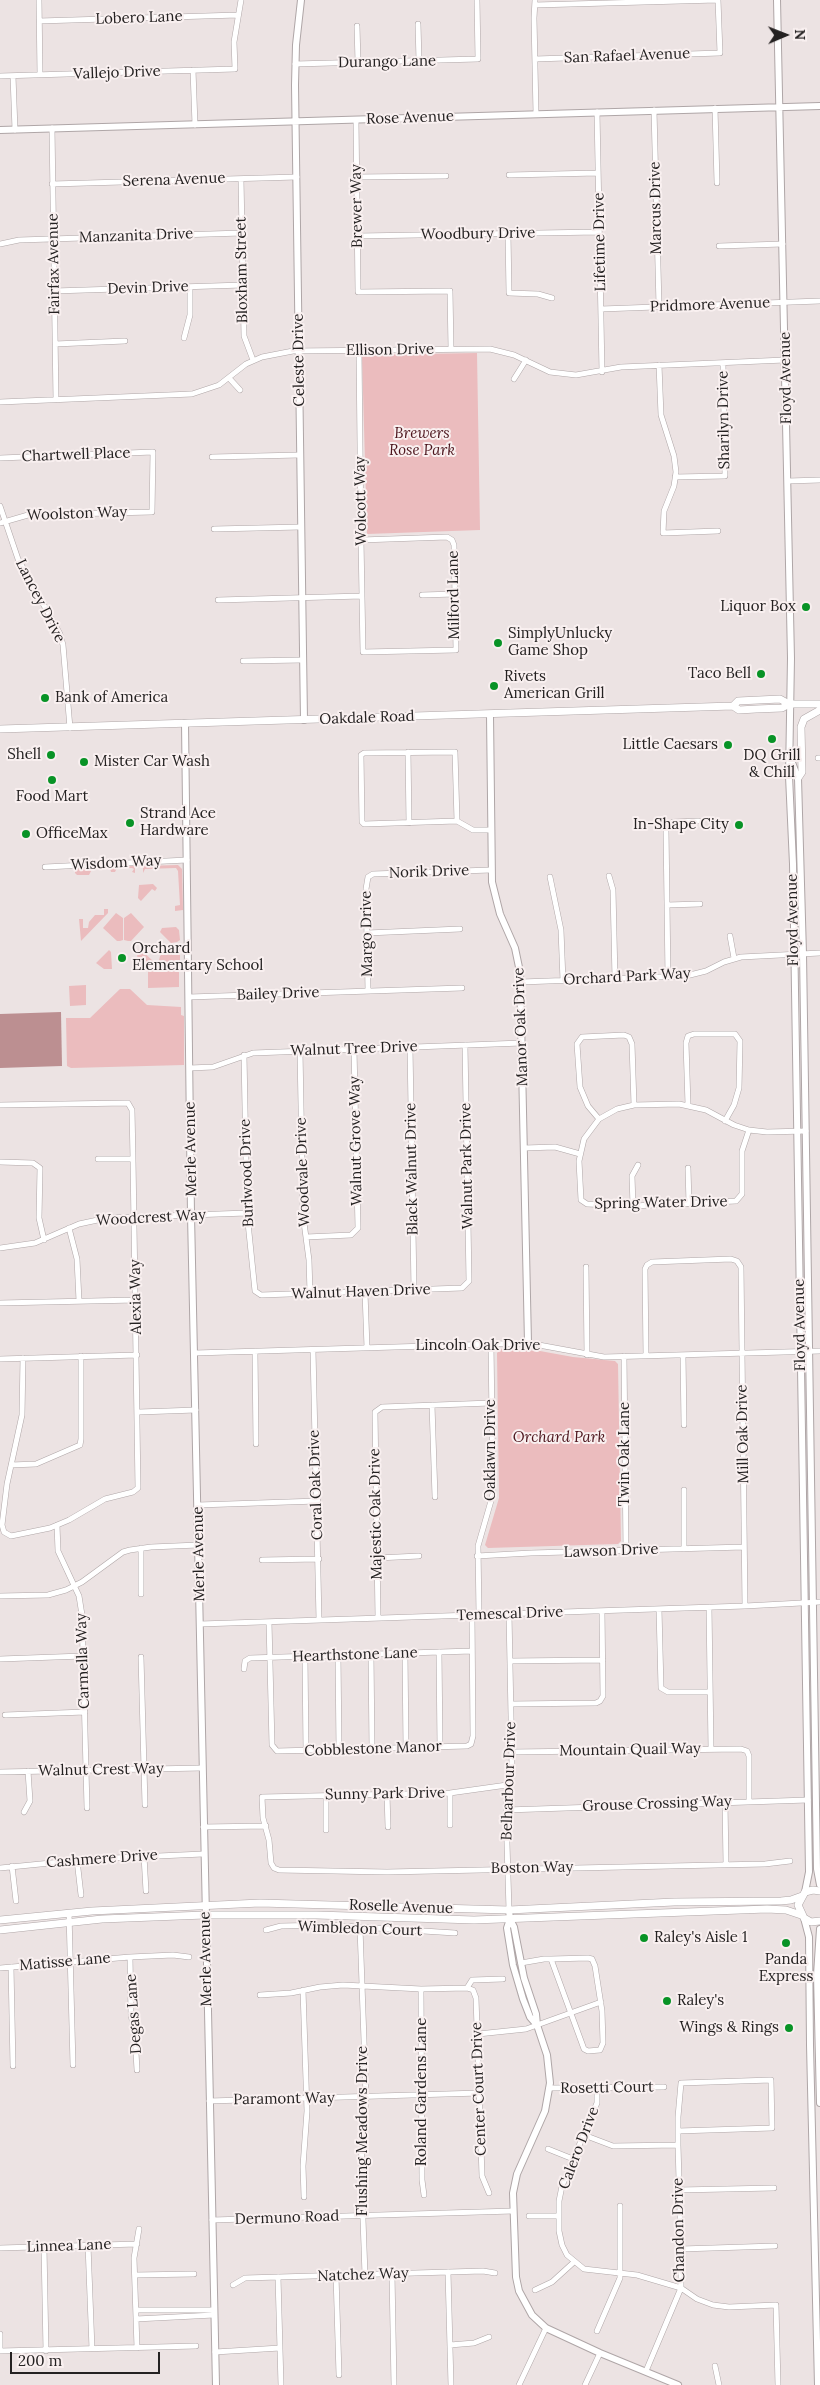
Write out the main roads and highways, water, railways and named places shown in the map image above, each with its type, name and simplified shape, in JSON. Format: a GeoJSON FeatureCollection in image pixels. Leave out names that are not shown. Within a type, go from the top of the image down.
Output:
{"type":"FeatureCollection","features":[{"type":"Feature","properties":{"kind":"main road","name":"Oakdale Road"},"geometry":{"type":"LineString","coordinates":[[0,729],[733,706],[739,710],[756,710],[782,708],[789,704],[820,704]]}},
{"type":"Feature","properties":{"kind":"main road"},"geometry":{"type":"LineString","coordinates":[[798,778],[802,772],[801,727],[804,719],[820,710]]}},
{"type":"Feature","properties":{"kind":"main road","name":"Roselle Avenue"},"geometry":{"type":"LineString","coordinates":[[0,1920],[69,1913],[312,1903],[509,1910],[664,1902],[784,1901],[814,1890],[820,1891]]}},
{"type":"Feature","properties":{"kind":"main road"},"geometry":{"type":"LineString","coordinates":[[803,1894],[798,1905],[803,1917]]}},
{"type":"Feature","properties":{"kind":"main road","name":"Roselle Avenue"},"geometry":{"type":"LineString","coordinates":[[0,1930],[69,1922],[205,1915],[317,1915],[450,1920],[767,1909],[790,1910],[813,1922],[820,1921]]}},
{"type":"Feature","properties":{"kind":"place","name":"Liquor Box"},"geometry":{"type":"Point","coordinates":[806,607]}},
{"type":"Feature","properties":{"kind":"place","name":"SimplyUnlucky Game Shop"},"geometry":{"type":"Point","coordinates":[498,643]}},
{"type":"Feature","properties":{"kind":"place","name":"Taco Bell"},"geometry":{"type":"Point","coordinates":[761,674]}},
{"type":"Feature","properties":{"kind":"place","name":"Rivets American Grill"},"geometry":{"type":"Point","coordinates":[494,686]}},
{"type":"Feature","properties":{"kind":"place","name":"Bank of America"},"geometry":{"type":"Point","coordinates":[45,698]}},
{"type":"Feature","properties":{"kind":"place","name":"DQ Grill & Chill"},"geometry":{"type":"Point","coordinates":[772,739]}},
{"type":"Feature","properties":{"kind":"place","name":"Little Caesars"},"geometry":{"type":"Point","coordinates":[728,745]}},
{"type":"Feature","properties":{"kind":"place","name":"Shell"},"geometry":{"type":"Point","coordinates":[51,755]}},
{"type":"Feature","properties":{"kind":"place","name":"Mister Car Wash"},"geometry":{"type":"Point","coordinates":[84,762]}},
{"type":"Feature","properties":{"kind":"place","name":"Food Mart"},"geometry":{"type":"Point","coordinates":[52,780]}},
{"type":"Feature","properties":{"kind":"place","name":"Strand Ace Hardware"},"geometry":{"type":"Point","coordinates":[130,823]}},
{"type":"Feature","properties":{"kind":"place","name":"In-Shape City"},"geometry":{"type":"Point","coordinates":[739,825]}},
{"type":"Feature","properties":{"kind":"place","name":"OfficeMax"},"geometry":{"type":"Point","coordinates":[26,834]}},
{"type":"Feature","properties":{"kind":"place","name":"Orchard Elementary School"},"geometry":{"type":"Point","coordinates":[122,958]}},
{"type":"Feature","properties":{"kind":"place","name":"Raley's Aisle 1"},"geometry":{"type":"Point","coordinates":[644,1938]}},
{"type":"Feature","properties":{"kind":"place","name":"Panda Express"},"geometry":{"type":"Point","coordinates":[786,1943]}},
{"type":"Feature","properties":{"kind":"place","name":"Raley's"},"geometry":{"type":"Point","coordinates":[667,2001]}},
{"type":"Feature","properties":{"kind":"place","name":"Wings & Rings"},"geometry":{"type":"Point","coordinates":[789,2028]}},
{"type":"Feature","properties":{"kind":"park label","name":"Brewers Rose Park"},"geometry":{"type":"Point","coordinates":[422,442]}},
{"type":"Feature","properties":{"kind":"park label","name":"Orchard Park"},"geometry":{"type":"Point","coordinates":[559,1438]}}]}
